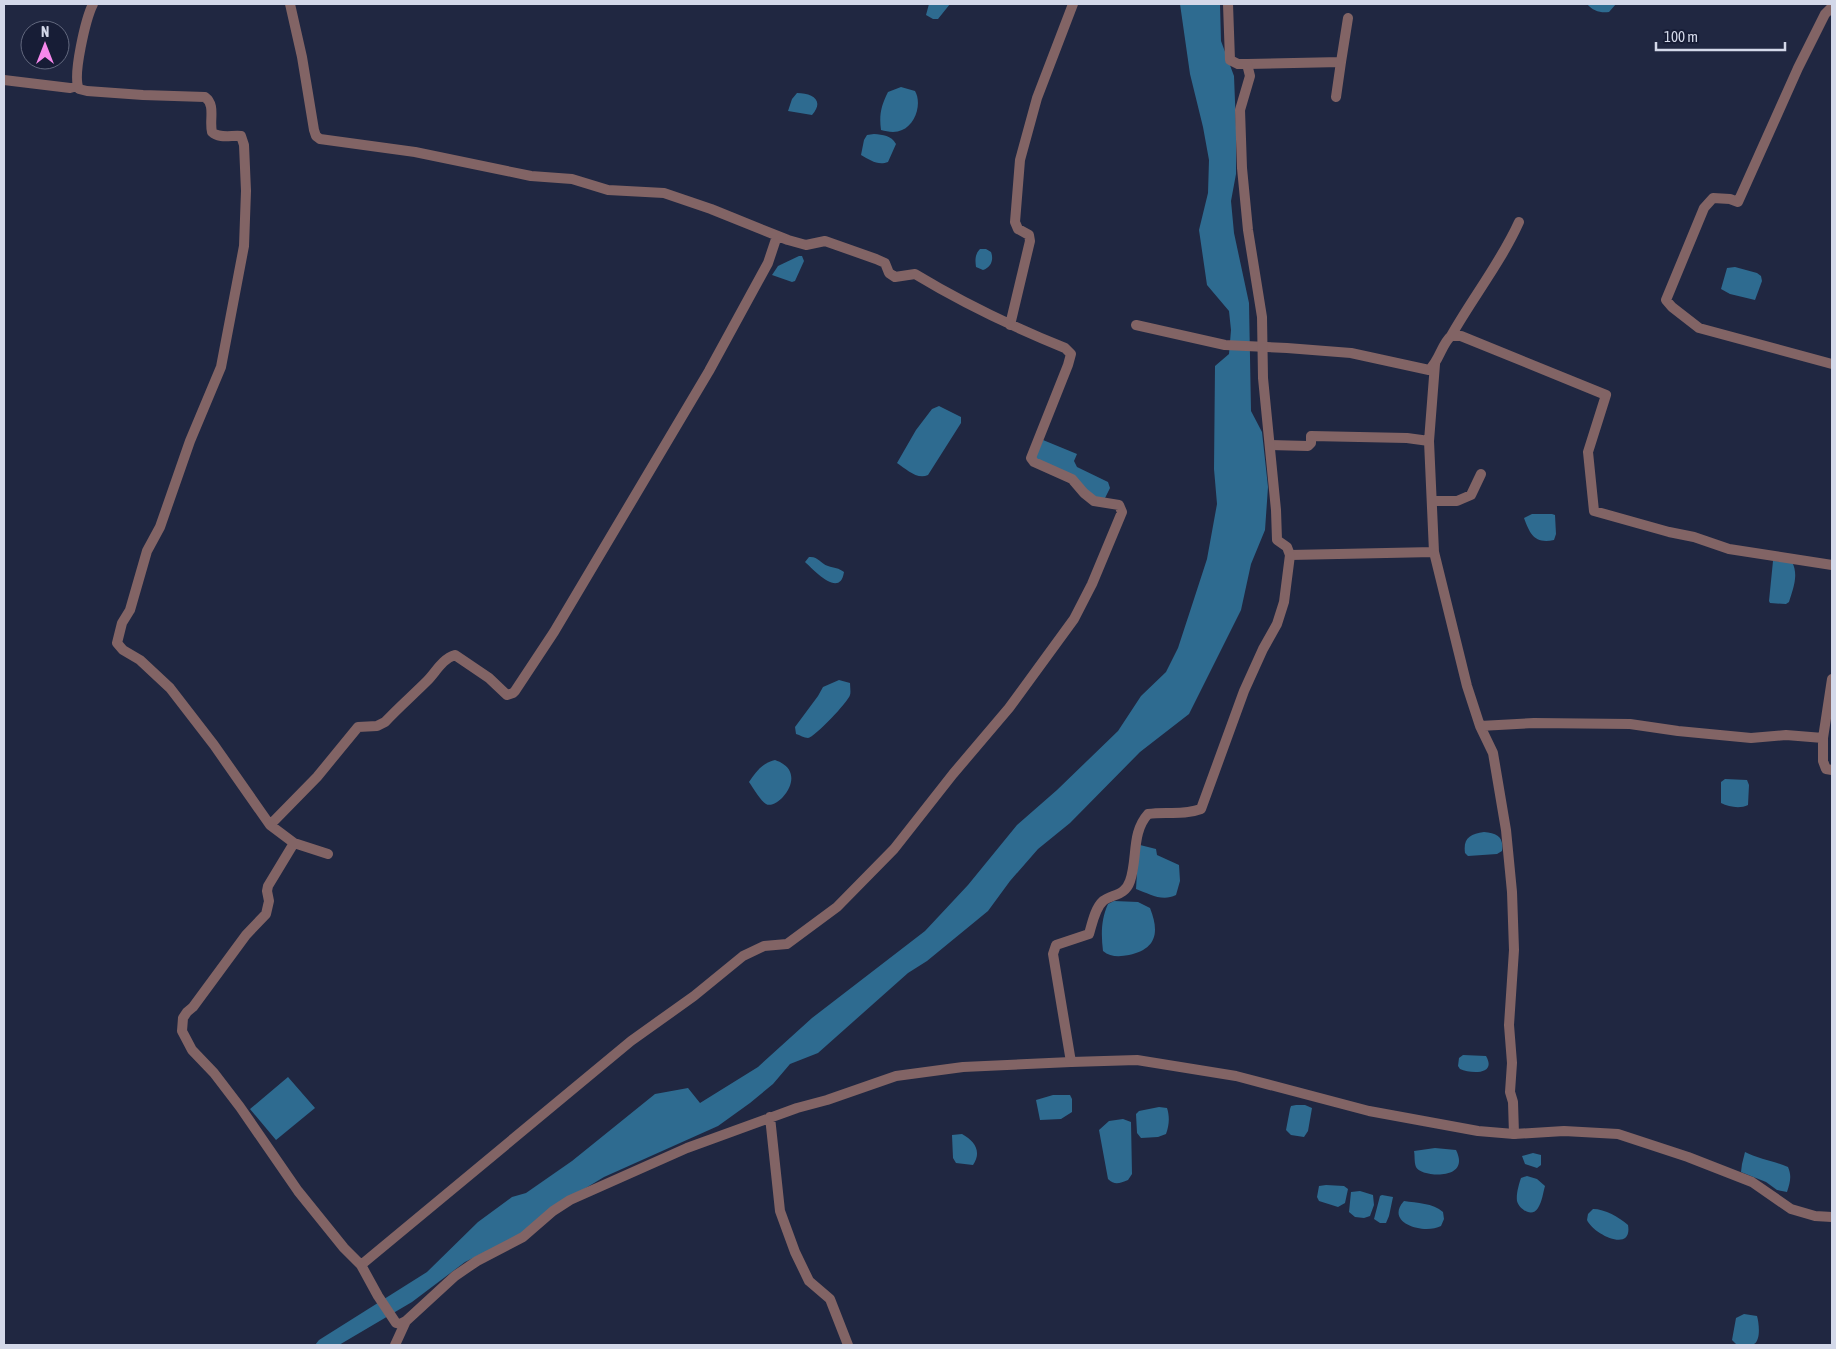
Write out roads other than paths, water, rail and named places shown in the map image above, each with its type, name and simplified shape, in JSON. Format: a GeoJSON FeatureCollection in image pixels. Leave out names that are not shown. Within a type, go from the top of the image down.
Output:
{"type":"FeatureCollection","features":[{"type":"Feature","properties":{"kind":"street"},"geometry":{"type":"LineString","coordinates":[[77,86],[84,27],[93,4]]}},
{"type":"Feature","properties":{"kind":"street"},"geometry":{"type":"LineString","coordinates":[[290,4],[302,58],[314,130],[316,136],[320,139],[415,152],[531,176],[572,179],[608,190],[664,193],[711,209],[777,236],[806,245],[826,241],[876,259],[885,264],[889,273],[895,277],[915,274],[942,291],[1010,325],[1065,348],[1071,354],[1068,365],[1031,458],[1034,462],[1072,479],[1094,501],[1119,505],[1122,512],[1092,584],[1074,618],[1009,708],[953,774],[894,849],[837,907],[787,944],[764,946],[743,956],[694,996],[631,1041],[361,1265]]}},
{"type":"Feature","properties":{"kind":"street"},"geometry":{"type":"LineString","coordinates":[[1010,325],[1030,241],[1028,235],[1018,229],[1015,222],[1020,160],[1037,98],[1073,4]]}},
{"type":"Feature","properties":{"kind":"street"},"geometry":{"type":"LineString","coordinates":[[1228,4],[1230,60],[1238,64],[1341,62]]}},
{"type":"Feature","properties":{"kind":"street"},"geometry":{"type":"LineString","coordinates":[[1832,7],[1825,14],[1802,61],[1738,202],[1730,199],[1714,198],[1704,208],[1666,300],[1699,328],[1832,364]]}},
{"type":"Feature","properties":{"kind":"street"},"geometry":{"type":"LineString","coordinates":[[1336,97],[1348,18]]}},
{"type":"Feature","properties":{"kind":"street"},"geometry":{"type":"LineString","coordinates":[[1071,1062],[1053,954],[1056,945],[1089,934],[1094,917],[1102,901],[1119,894],[1130,882],[1137,836],[1142,822],[1148,814],[1160,812],[1188,814],[1201,809],[1244,691],[1263,649],[1277,624],[1284,602],[1290,554],[1287,547],[1277,540],[1270,445],[1259,347],[1262,317],[1248,230],[1242,168],[1240,110],[1250,76],[1247,64]]}},
{"type":"Feature","properties":{"kind":"street"},"geometry":{"type":"LineString","coordinates":[[4,80],[70,88],[77,86],[83,90],[112,93],[205,97],[211,105],[212,132],[215,135],[237,136],[243,139],[246,191],[244,246],[221,367],[190,441],[160,527],[147,551],[130,610],[122,623],[117,643],[123,650],[140,660],[170,688],[214,745],[270,825],[294,843],[328,854]]}},
{"type":"Feature","properties":{"kind":"street"},"geometry":{"type":"LineString","coordinates":[[1514,1134],[1513,1102],[1510,1092],[1512,1063],[1509,1025],[1514,950],[1512,892],[1506,830],[1493,753],[1480,726],[1467,686],[1434,552],[1429,441],[1435,364],[1446,340],[1452,336],[1475,294],[1508,246],[1520,222]]}},
{"type":"Feature","properties":{"kind":"street"},"geometry":{"type":"LineString","coordinates":[[270,825],[317,777],[358,728],[377,726],[384,722],[450,657],[458,657],[489,678],[507,695],[515,691],[554,632],[709,371],[768,263],[777,236]]}},
{"type":"Feature","properties":{"kind":"street"},"geometry":{"type":"LineString","coordinates":[[1136,325],[1225,345],[1296,348],[1351,353],[1429,370],[1435,364]]}},
{"type":"Feature","properties":{"kind":"street"},"geometry":{"type":"LineString","coordinates":[[1452,336],[1462,336],[1606,395],[1588,452],[1594,511],[1694,537],[1729,549],[1832,565]]}},
{"type":"Feature","properties":{"kind":"street"},"geometry":{"type":"LineString","coordinates":[[1270,445],[1308,446],[1311,443],[1311,436],[1407,438],[1429,441]]}},
{"type":"Feature","properties":{"kind":"street"},"geometry":{"type":"LineString","coordinates":[[1432,501],[1457,500],[1471,495],[1481,474]]}},
{"type":"Feature","properties":{"kind":"street"},"geometry":{"type":"LineString","coordinates":[[1290,554],[1434,552]]}},
{"type":"Feature","properties":{"kind":"street"},"geometry":{"type":"LineString","coordinates":[[1832,679],[1823,738],[1822,761],[1826,769],[1832,770]]}},
{"type":"Feature","properties":{"kind":"street"},"geometry":{"type":"LineString","coordinates":[[1480,726],[1534,723],[1621,724],[1751,738],[1786,735],[1823,738]]}},
{"type":"Feature","properties":{"kind":"street"},"geometry":{"type":"LineString","coordinates":[[294,843],[266,891],[269,901],[266,914],[246,936],[187,1012],[182,1031],[192,1050],[214,1073],[240,1107],[298,1191],[344,1248],[361,1265],[378,1296],[401,1322]]}},
{"type":"Feature","properties":{"kind":"street"},"geometry":{"type":"LineString","coordinates":[[396,1345],[401,1322],[455,1276],[477,1261],[523,1237],[552,1211],[570,1200],[687,1148],[770,1117],[896,1076],[963,1067],[1136,1060],[1236,1076],[1369,1111],[1478,1132],[1514,1134],[1564,1131],[1618,1134],[1688,1157],[1752,1182],[1791,1209],[1815,1216],[1832,1217]]}},
{"type":"Feature","properties":{"kind":"street"},"geometry":{"type":"LineString","coordinates":[[770,1117],[780,1211],[795,1252],[809,1281],[830,1299],[848,1345]]}},
{"type":"Feature","properties":{"kind":"water"},"geometry":{"type":"Polygon","coordinates":[[[929,4],[950,4],[938,19],[933,19],[926,15],[929,4]]]}},
{"type":"Feature","properties":{"kind":"water"},"geometry":{"type":"Polygon","coordinates":[[[1180,4],[1220,4],[1221,41],[1234,76],[1236,174],[1231,201],[1234,233],[1249,303],[1251,411],[1262,432],[1268,487],[1265,530],[1251,564],[1241,610],[1189,714],[1140,752],[1070,823],[1038,849],[1010,881],[988,911],[927,961],[908,973],[818,1053],[790,1064],[773,1084],[750,1103],[718,1126],[604,1177],[546,1212],[523,1233],[465,1262],[412,1302],[339,1345],[315,1345],[319,1340],[427,1272],[478,1222],[512,1197],[526,1193],[572,1161],[655,1094],[688,1088],[700,1103],[758,1067],[812,1018],[925,931],[968,885],[1017,825],[1057,790],[1118,731],[1141,696],[1166,672],[1178,648],[1207,559],[1217,504],[1214,469],[1215,366],[1229,354],[1231,330],[1229,311],[1207,285],[1199,230],[1208,193],[1209,160],[1190,74],[1180,4]]]}},
{"type":"Feature","properties":{"kind":"water"},"geometry":{"type":"Polygon","coordinates":[[[1587,4],[1616,4],[1609,12],[1600,12],[1587,4]]]}},
{"type":"Feature","properties":{"kind":"water"},"geometry":{"type":"Polygon","coordinates":[[[901,87],[915,91],[918,107],[914,118],[907,127],[900,131],[881,130],[880,115],[888,92],[901,87]]]}},
{"type":"Feature","properties":{"kind":"water"},"geometry":{"type":"Polygon","coordinates":[[[797,93],[808,94],[815,98],[817,105],[812,115],[788,111],[792,99],[797,93]]]}},
{"type":"Feature","properties":{"kind":"water"},"geometry":{"type":"Polygon","coordinates":[[[874,134],[889,137],[896,144],[888,162],[877,163],[861,155],[867,135],[874,134]]]}},
{"type":"Feature","properties":{"kind":"water"},"geometry":{"type":"Polygon","coordinates":[[[980,249],[986,249],[992,255],[990,265],[983,270],[976,267],[976,257],[980,249]]]}},
{"type":"Feature","properties":{"kind":"water"},"geometry":{"type":"Polygon","coordinates":[[[802,256],[804,261],[795,281],[792,282],[772,275],[778,266],[802,256]]]}},
{"type":"Feature","properties":{"kind":"water"},"geometry":{"type":"Polygon","coordinates":[[[1735,267],[1757,273],[1761,276],[1762,281],[1755,300],[1730,294],[1721,289],[1727,268],[1735,267]]]}},
{"type":"Feature","properties":{"kind":"water"},"geometry":{"type":"Polygon","coordinates":[[[939,406],[961,417],[961,423],[928,475],[916,475],[897,463],[916,430],[932,409],[939,406]]]}},
{"type":"Feature","properties":{"kind":"water"},"geometry":{"type":"Polygon","coordinates":[[[1043,440],[1077,454],[1074,461],[1077,467],[1108,482],[1110,488],[1105,498],[1097,498],[1035,458],[1043,440]]]}},
{"type":"Feature","properties":{"kind":"water"},"geometry":{"type":"Polygon","coordinates":[[[1532,514],[1555,515],[1556,534],[1554,540],[1537,539],[1531,533],[1524,518],[1532,514]]]}},
{"type":"Feature","properties":{"kind":"water"},"geometry":{"type":"Polygon","coordinates":[[[809,557],[844,572],[842,580],[832,583],[820,576],[805,562],[809,557]]]}},
{"type":"Feature","properties":{"kind":"water"},"geometry":{"type":"Polygon","coordinates":[[[1773,561],[1792,562],[1794,567],[1794,587],[1789,602],[1786,604],[1770,603],[1769,601],[1773,561]]]}},
{"type":"Feature","properties":{"kind":"water"},"geometry":{"type":"Polygon","coordinates":[[[839,680],[850,683],[850,695],[844,705],[812,736],[806,738],[796,734],[795,727],[823,687],[839,680]]]}},
{"type":"Feature","properties":{"kind":"water"},"geometry":{"type":"Polygon","coordinates":[[[775,760],[785,766],[790,773],[791,781],[784,796],[778,802],[771,805],[766,804],[759,797],[749,782],[757,771],[770,761],[775,760]]]}},
{"type":"Feature","properties":{"kind":"water"},"geometry":{"type":"Polygon","coordinates":[[[1725,779],[1747,780],[1749,785],[1748,805],[1734,807],[1721,803],[1721,782],[1725,779]]]}},
{"type":"Feature","properties":{"kind":"water"},"geometry":{"type":"Polygon","coordinates":[[[1493,833],[1501,839],[1502,851],[1497,854],[1468,856],[1465,853],[1466,840],[1475,834],[1493,833]]]}},
{"type":"Feature","properties":{"kind":"water"},"geometry":{"type":"Polygon","coordinates":[[[1140,845],[1156,849],[1157,855],[1179,865],[1180,881],[1176,895],[1166,898],[1136,889],[1140,845]]]}},
{"type":"Feature","properties":{"kind":"water"},"geometry":{"type":"Polygon","coordinates":[[[1114,901],[1138,902],[1150,908],[1155,932],[1153,939],[1145,949],[1122,956],[1112,955],[1103,951],[1104,915],[1108,904],[1114,901]]]}},
{"type":"Feature","properties":{"kind":"water"},"geometry":{"type":"Polygon","coordinates":[[[1463,1055],[1486,1056],[1488,1067],[1481,1072],[1470,1072],[1460,1069],[1458,1066],[1459,1058],[1463,1055]]]}},
{"type":"Feature","properties":{"kind":"water"},"geometry":{"type":"Polygon","coordinates":[[[288,1077],[315,1108],[276,1140],[250,1109],[288,1077]]]}},
{"type":"Feature","properties":{"kind":"water"},"geometry":{"type":"Polygon","coordinates":[[[1053,1095],[1070,1095],[1072,1099],[1072,1112],[1061,1119],[1040,1120],[1036,1100],[1053,1095]]]}},
{"type":"Feature","properties":{"kind":"water"},"geometry":{"type":"Polygon","coordinates":[[[1305,1105],[1312,1108],[1308,1131],[1304,1137],[1291,1135],[1286,1130],[1291,1106],[1305,1105]]]}},
{"type":"Feature","properties":{"kind":"water"},"geometry":{"type":"Polygon","coordinates":[[[1159,1107],[1167,1108],[1168,1111],[1169,1121],[1166,1134],[1158,1137],[1141,1138],[1137,1133],[1136,1114],[1139,1111],[1159,1107]]]}},
{"type":"Feature","properties":{"kind":"water"},"geometry":{"type":"Polygon","coordinates":[[[1123,1119],[1131,1122],[1132,1174],[1128,1180],[1115,1183],[1108,1179],[1099,1130],[1109,1121],[1123,1119]]]}},
{"type":"Feature","properties":{"kind":"water"},"geometry":{"type":"Polygon","coordinates":[[[962,1134],[974,1143],[976,1147],[977,1156],[973,1165],[956,1163],[953,1158],[952,1135],[962,1134]]]}},
{"type":"Feature","properties":{"kind":"water"},"geometry":{"type":"Polygon","coordinates":[[[1435,1148],[1456,1150],[1459,1160],[1457,1168],[1444,1174],[1435,1174],[1426,1173],[1416,1167],[1414,1151],[1435,1148]]]}},
{"type":"Feature","properties":{"kind":"water"},"geometry":{"type":"Polygon","coordinates":[[[1745,1152],[1788,1167],[1790,1180],[1787,1192],[1777,1190],[1766,1182],[1741,1172],[1745,1152]]]}},
{"type":"Feature","properties":{"kind":"water"},"geometry":{"type":"Polygon","coordinates":[[[1533,1153],[1541,1155],[1541,1165],[1537,1168],[1525,1164],[1522,1156],[1533,1153]]]}},
{"type":"Feature","properties":{"kind":"water"},"geometry":{"type":"Polygon","coordinates":[[[1527,1176],[1537,1179],[1545,1186],[1539,1206],[1532,1212],[1523,1209],[1517,1201],[1517,1192],[1521,1178],[1527,1176]]]}},
{"type":"Feature","properties":{"kind":"water"},"geometry":{"type":"Polygon","coordinates":[[[1319,1186],[1344,1186],[1348,1189],[1345,1203],[1338,1207],[1319,1201],[1317,1197],[1319,1186]]]}},
{"type":"Feature","properties":{"kind":"water"},"geometry":{"type":"Polygon","coordinates":[[[1360,1191],[1373,1195],[1374,1205],[1370,1216],[1364,1218],[1355,1217],[1349,1212],[1351,1192],[1360,1191]]]}},
{"type":"Feature","properties":{"kind":"water"},"geometry":{"type":"Polygon","coordinates":[[[1380,1196],[1393,1197],[1386,1223],[1380,1223],[1374,1219],[1380,1196]]]}},
{"type":"Feature","properties":{"kind":"water"},"geometry":{"type":"Polygon","coordinates":[[[1404,1201],[1425,1204],[1439,1209],[1443,1212],[1444,1219],[1441,1226],[1425,1229],[1417,1228],[1402,1221],[1399,1209],[1404,1201]]]}},
{"type":"Feature","properties":{"kind":"water"},"geometry":{"type":"Polygon","coordinates":[[[1593,1209],[1612,1214],[1628,1225],[1628,1234],[1625,1238],[1619,1240],[1612,1239],[1597,1231],[1587,1220],[1588,1214],[1593,1209]]]}},
{"type":"Feature","properties":{"kind":"water"},"geometry":{"type":"Polygon","coordinates":[[[1744,1314],[1757,1316],[1759,1335],[1754,1344],[1737,1345],[1732,1340],[1736,1318],[1744,1314]]]}}]}
